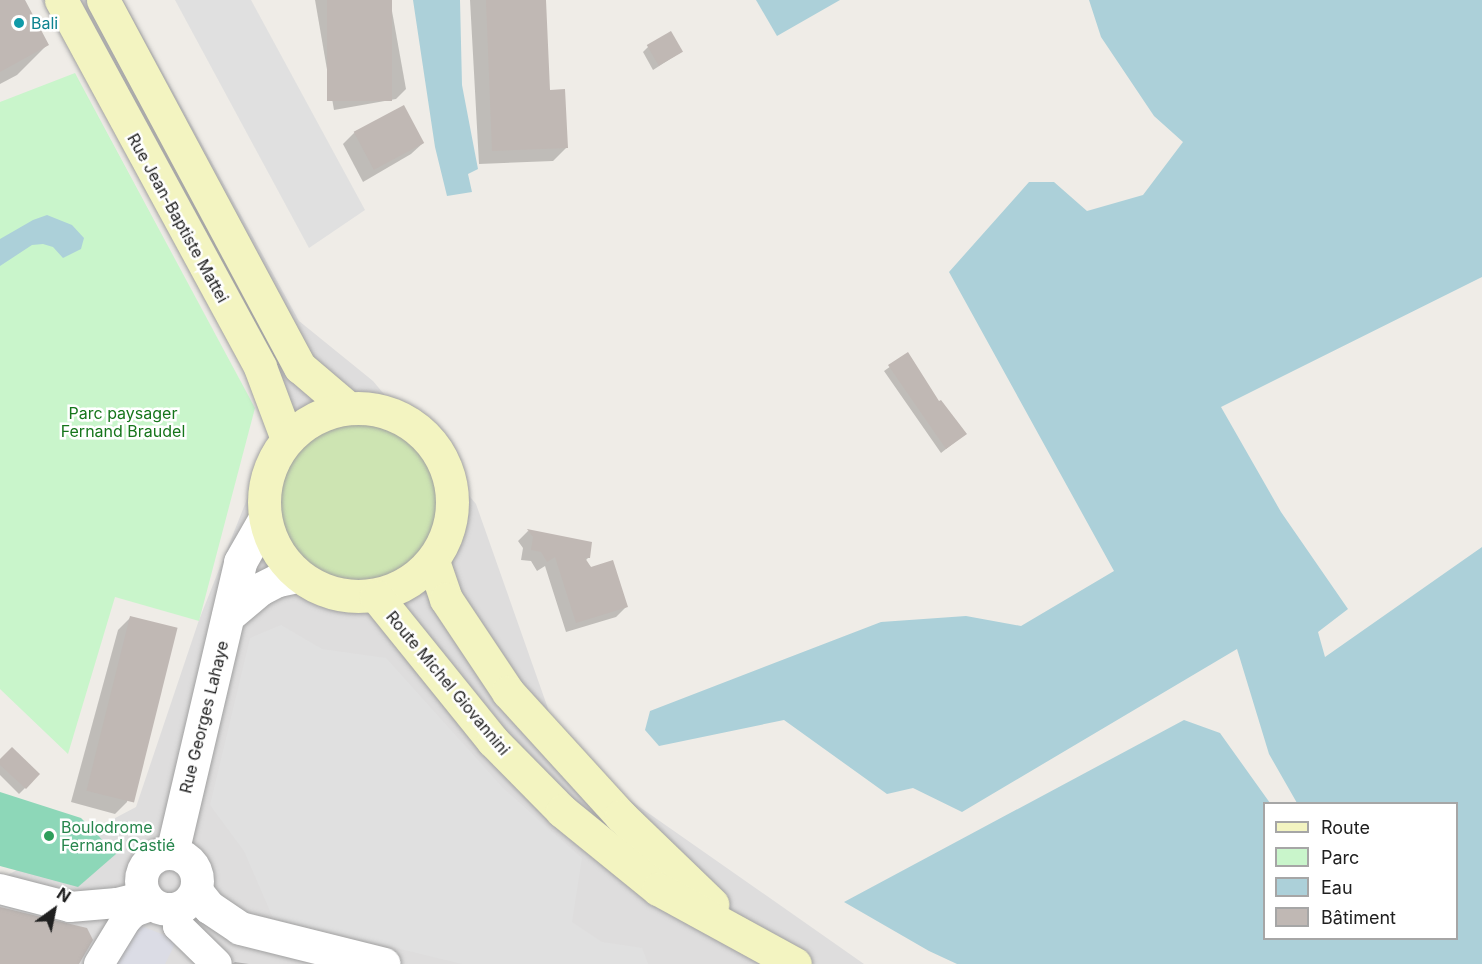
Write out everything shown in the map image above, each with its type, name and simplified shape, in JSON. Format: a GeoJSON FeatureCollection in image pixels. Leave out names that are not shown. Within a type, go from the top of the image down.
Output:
{"type":"FeatureCollection","features":[{"type":"Feature","properties":{"kind":"main road","name":"Rue Jean-Baptiste Mattei"},"geometry":{"type":"LineString","coordinates":[[61,0],[260,367],[287,439]]}},
{"type":"Feature","properties":{"kind":"main road"},"geometry":{"type":"LineString","coordinates":[[103,0],[300,367],[348,408]]}},
{"type":"Feature","properties":{"kind":"main road"},"geometry":{"type":"LineString","coordinates":[[348,408],[367,408],[403,419],[419,429],[444,463],[451,482],[451,523],[444,543],[433,561],[408,584],[376,596],[348,597],[321,590],[297,576],[276,551],[264,520],[263,491],[271,463],[287,439],[304,424],[325,413],[348,408]]}},
{"type":"Feature","properties":{"kind":"main road","name":"Route Michel Giovannini"},"geometry":{"type":"LineString","coordinates":[[433,561],[446,599],[508,692],[621,816],[682,877],[752,939]]}},
{"type":"Feature","properties":{"kind":"main road","name":"Route Michel Giovannini"},"geometry":{"type":"LineString","coordinates":[[376,596],[493,741],[562,811],[658,890],[795,964]]}},
{"type":"Feature","properties":{"kind":"street","name":"Rue Georges Lahaye"},"geometry":{"type":"LineString","coordinates":[[172,853],[240,562],[264,520]]}},
{"type":"Feature","properties":{"kind":"street"},"geometry":{"type":"LineString","coordinates":[[228,616],[260,589],[278,580],[297,576]]}},
{"type":"Feature","properties":{"kind":"street"},"geometry":{"type":"LineString","coordinates":[[99,964],[126,920],[134,912],[168,900],[197,882],[193,866],[188,860],[172,853],[158,855],[146,865],[141,880],[168,900],[221,917],[240,928],[384,964]]}},
{"type":"Feature","properties":{"kind":"street"},"geometry":{"type":"LineString","coordinates":[[0,889],[70,907],[168,900]]}},
{"type":"Feature","properties":{"kind":"street"},"geometry":{"type":"LineString","coordinates":[[168,900],[178,926],[217,964]]}},
{"type":"Feature","properties":{"kind":"street"},"geometry":{"type":"LineString","coordinates":[[217,964],[221,917]]}},
{"type":"Feature","properties":{"kind":"shaded area"},"geometry":{"type":"Polygon","coordinates":[[[41,0],[123,0],[299,321],[373,381],[476,504],[564,754],[864,964],[0,964],[0,879],[136,807],[199,620],[280,416],[41,0]]]}},
{"type":"Feature","properties":{"kind":"shaded area"},"geometry":{"type":"Polygon","coordinates":[[[175,0],[251,0],[365,210],[309,248],[175,0]]]}},
{"type":"Feature","properties":{"kind":"shaded area"},"geometry":{"type":"Polygon","coordinates":[[[281,625],[322,649],[386,658],[503,788],[582,858],[572,922],[602,942],[642,948],[648,964],[462,964],[273,918],[244,851],[210,805],[250,638],[281,625]]]}},
{"type":"Feature","properties":{"kind":"shaded area"},"geometry":{"type":"Polygon","coordinates":[[[126,920],[177,940],[165,964],[99,964],[126,920]]]}},
{"type":"Feature","properties":{"kind":"green space","name":"Parc paysager Fernand Braudel"},"geometry":{"type":"Polygon","coordinates":[[[75,73],[255,408],[199,621],[115,597],[68,754],[0,689],[0,102],[75,73]]]}},
{"type":"Feature","properties":{"kind":"green space"},"geometry":{"type":"Polygon","coordinates":[[[367,408],[403,419],[425,435],[437,450],[445,466],[451,484],[451,520],[445,538],[437,554],[425,569],[410,581],[394,589],[376,595],[349,596],[313,585],[285,562],[275,547],[265,520],[264,493],[275,457],[298,429],[313,419],[340,409],[367,408]]]}},
{"type":"Feature","properties":{"kind":"green space","name":"Boulodrome Fernand Castié"},"geometry":{"type":"Polygon","coordinates":[[[0,792],[81,818],[116,854],[78,887],[0,866],[0,792]]]}},
{"type":"Feature","properties":{"kind":"water"},"geometry":{"type":"Polygon","coordinates":[[[413,0],[460,0],[462,85],[478,169],[468,174],[472,192],[447,196],[435,147],[413,0]]]}},
{"type":"Feature","properties":{"kind":"water"},"geometry":{"type":"Polygon","coordinates":[[[756,0],[840,0],[777,36],[756,0]]]}},
{"type":"Feature","properties":{"kind":"water"},"geometry":{"type":"Polygon","coordinates":[[[1089,0],[1482,0],[1482,277],[1221,407],[1281,512],[1348,609],[1318,632],[1325,657],[1482,547],[1482,964],[957,964],[929,951],[844,902],[1184,720],[1220,733],[1269,802],[1263,802],[1263,940],[1458,940],[1458,802],[1296,802],[1269,754],[1237,649],[962,812],[913,788],[887,794],[784,720],[659,746],[645,730],[650,711],[881,622],[966,616],[1021,626],[1114,571],[949,272],[1029,182],[1054,182],[1087,211],[1143,195],[1183,142],[1154,116],[1101,37],[1089,0]]]}},
{"type":"Feature","properties":{"kind":"water"},"geometry":{"type":"Polygon","coordinates":[[[47,215],[72,225],[84,238],[81,249],[63,258],[53,247],[43,244],[32,245],[0,266],[0,239],[33,220],[47,215]]]}},
{"type":"Feature","properties":{"kind":"building","name":"Bali"},"geometry":{"type":"Polygon","coordinates":[[[0,0],[25,0],[49,45],[0,72],[0,0]]]}},
{"type":"Feature","properties":{"kind":"building"},"geometry":{"type":"Polygon","coordinates":[[[327,0],[392,0],[392,101],[327,101],[327,0]]]}},
{"type":"Feature","properties":{"kind":"building"},"geometry":{"type":"Polygon","coordinates":[[[486,0],[546,0],[550,90],[565,89],[568,148],[492,151],[486,0]]]}},
{"type":"Feature","properties":{"kind":"building"},"geometry":{"type":"Polygon","coordinates":[[[671,31],[683,52],[659,66],[647,45],[671,31]]]}},
{"type":"Feature","properties":{"kind":"building"},"geometry":{"type":"Polygon","coordinates":[[[404,105],[424,143],[374,170],[354,132],[404,105]]]}},
{"type":"Feature","properties":{"kind":"building"},"geometry":{"type":"Polygon","coordinates":[[[908,352],[939,401],[941,400],[967,434],[946,449],[888,365],[908,352]]]}},
{"type":"Feature","properties":{"kind":"building"},"geometry":{"type":"Polygon","coordinates":[[[527,529],[592,542],[590,558],[585,558],[591,567],[613,560],[628,607],[576,623],[555,557],[547,562],[541,552],[531,550],[533,537],[527,529]]]}},
{"type":"Feature","properties":{"kind":"building"},"geometry":{"type":"Polygon","coordinates":[[[130,616],[178,628],[134,803],[86,791],[130,616]]]}},
{"type":"Feature","properties":{"kind":"building"},"geometry":{"type":"Polygon","coordinates":[[[12,747],[40,774],[26,789],[0,765],[0,759],[12,747]]]}},
{"type":"Feature","properties":{"kind":"building"},"geometry":{"type":"Polygon","coordinates":[[[0,907],[87,928],[93,940],[79,964],[0,964],[0,907]]]}},
{"type":"Feature","properties":{"kind":"place","name":"Bali"},"geometry":{"type":"Point","coordinates":[19,23]}},
{"type":"Feature","properties":{"kind":"place","name":"Boulodrome Fernand Castié"},"geometry":{"type":"Point","coordinates":[49,836]}}]}
